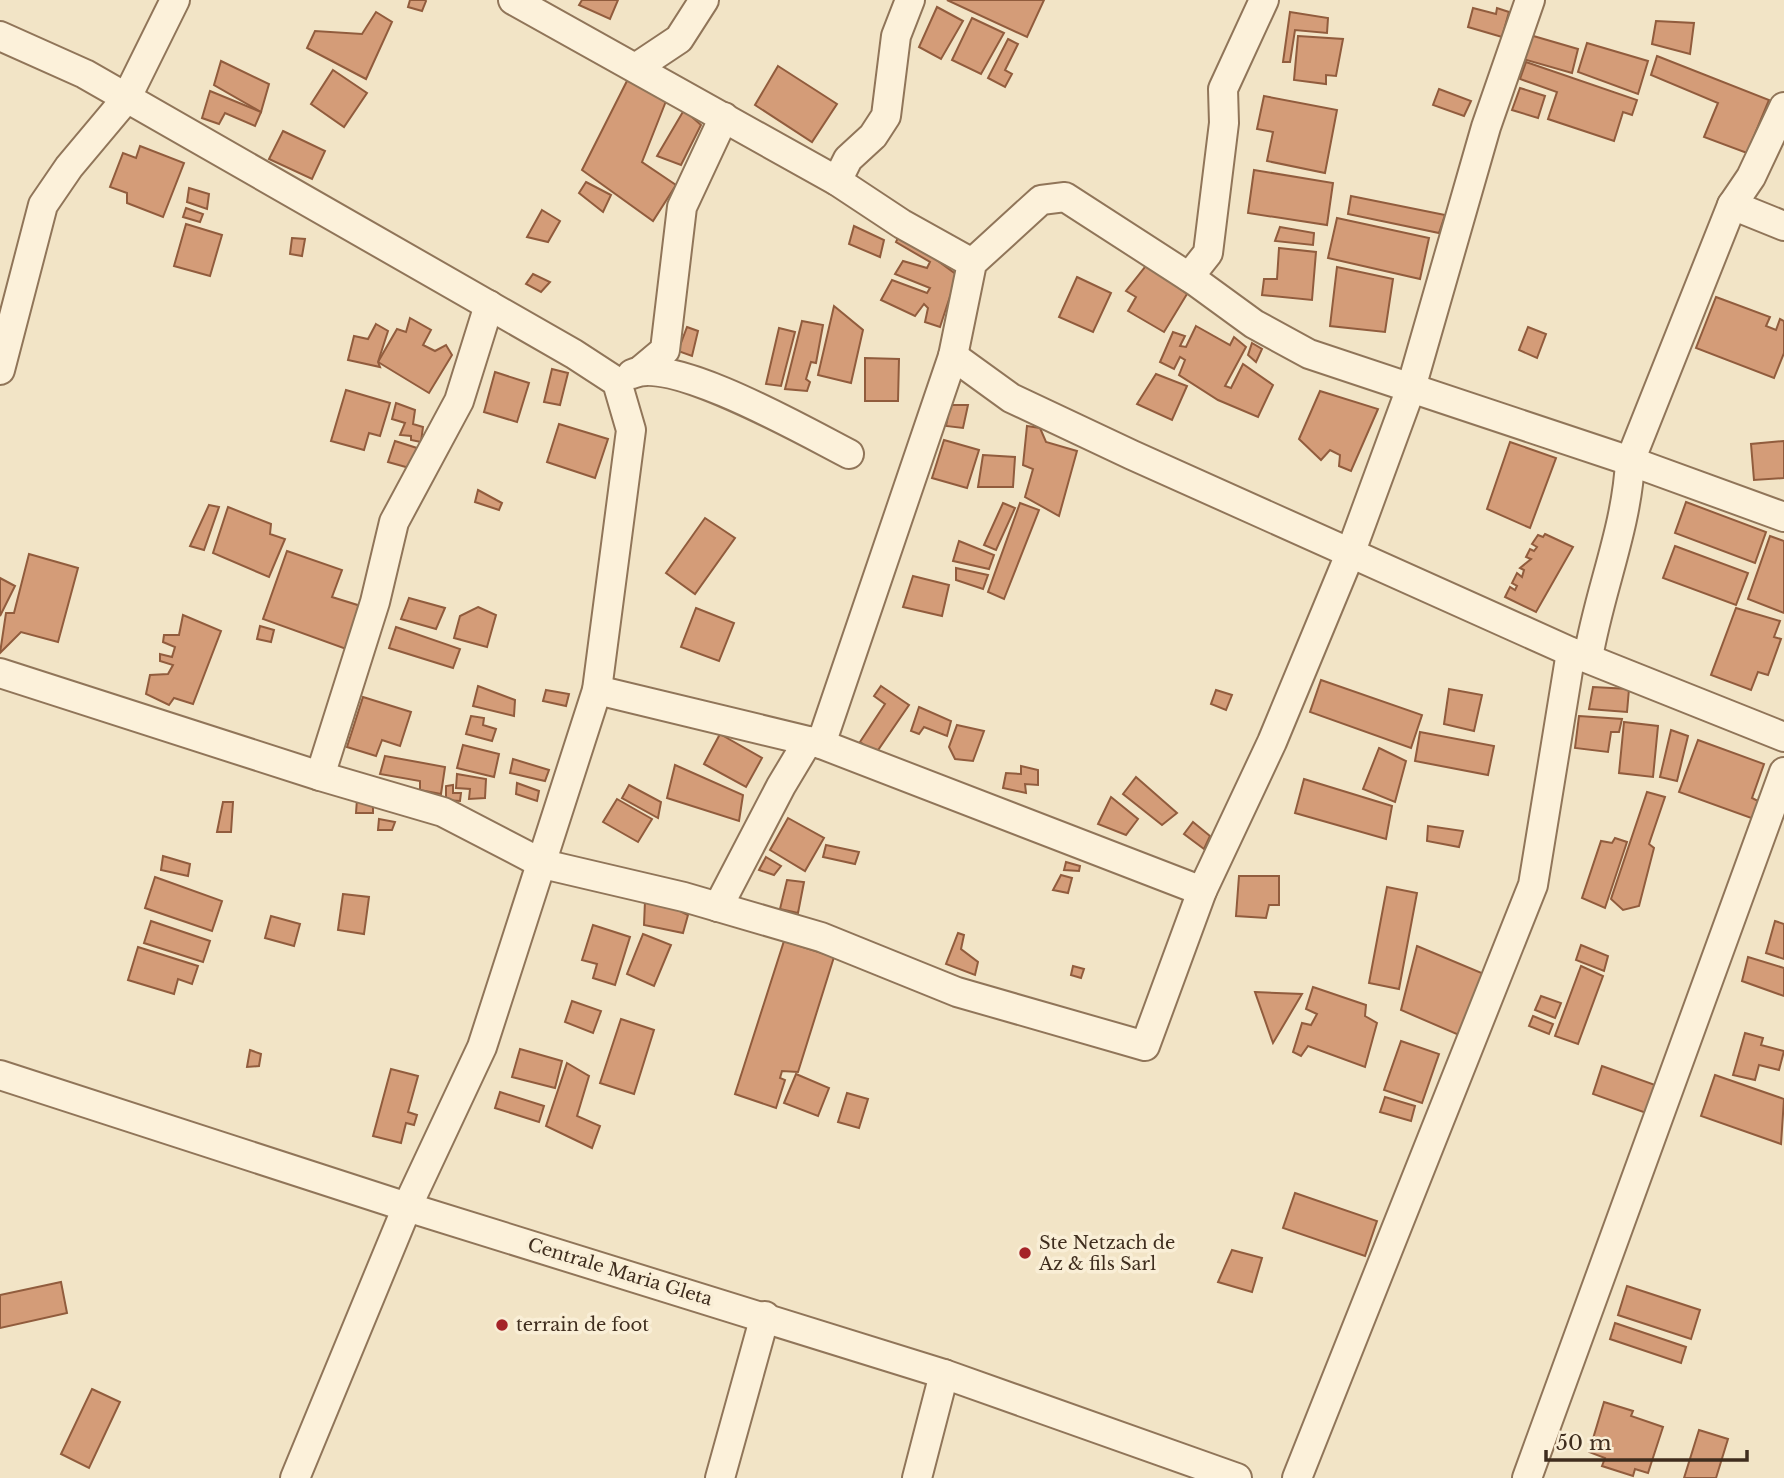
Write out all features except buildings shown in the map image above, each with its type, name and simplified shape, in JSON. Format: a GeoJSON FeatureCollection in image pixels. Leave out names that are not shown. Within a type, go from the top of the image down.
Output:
{"type":"FeatureCollection","features":[{"type":"Feature","properties":{"kind":"street"},"geometry":{"type":"LineString","coordinates":[[0,370],[43,205],[69,167],[126,99],[175,0]]}},
{"type":"Feature","properties":{"kind":"street"},"geometry":{"type":"LineString","coordinates":[[513,0],[837,181],[902,224],[972,263]]}},
{"type":"Feature","properties":{"kind":"street"},"geometry":{"type":"LineString","coordinates":[[637,67],[678,39],[704,0]]}},
{"type":"Feature","properties":{"kind":"street"},"geometry":{"type":"LineString","coordinates":[[837,181],[848,159],[873,136],[887,116],[896,36],[909,0]]}},
{"type":"Feature","properties":{"kind":"street"},"geometry":{"type":"LineString","coordinates":[[1189,277],[1208,253],[1224,122],[1223,89],[1264,0]]}},
{"type":"Feature","properties":{"kind":"street"},"geometry":{"type":"LineString","coordinates":[[0,673],[320,776],[443,812],[543,864],[718,907],[821,937],[957,992],[1145,1046],[1202,891],[1272,742],[1350,554],[1411,388],[1486,127],[1530,0]]}},
{"type":"Feature","properties":{"kind":"street"},"geometry":{"type":"LineString","coordinates":[[0,36],[85,74],[489,305],[628,376],[670,373],[733,396],[849,454]]}},
{"type":"Feature","properties":{"kind":"street"},"geometry":{"type":"LineString","coordinates":[[1297,1478],[1533,886],[1579,655],[1594,620],[1628,499],[1630,461],[1732,205],[1751,177],[1784,107]]}},
{"type":"Feature","properties":{"kind":"street"},"geometry":{"type":"LineString","coordinates":[[628,376],[665,350],[682,207],[724,117]]}},
{"type":"Feature","properties":{"kind":"street"},"geometry":{"type":"LineString","coordinates":[[718,907],[781,786],[815,743],[953,356],[972,263],[1041,200],[1065,197],[1189,277],[1254,324],[1309,354],[1630,461],[1784,517]]}},
{"type":"Feature","properties":{"kind":"street"},"geometry":{"type":"LineString","coordinates":[[1732,205],[1784,226]]}},
{"type":"Feature","properties":{"kind":"street"},"geometry":{"type":"LineString","coordinates":[[320,776],[375,602],[394,522],[459,401],[489,305]]}},
{"type":"Feature","properties":{"kind":"street"},"geometry":{"type":"LineString","coordinates":[[953,356],[1011,398],[1350,554],[1579,655],[1784,737]]}},
{"type":"Feature","properties":{"kind":"street"},"geometry":{"type":"LineString","coordinates":[[295,1478],[407,1207],[482,1047],[597,690],[631,430],[628,376]]}},
{"type":"Feature","properties":{"kind":"street"},"geometry":{"type":"LineString","coordinates":[[597,690],[815,743],[1202,891]]}},
{"type":"Feature","properties":{"kind":"street"},"geometry":{"type":"LineString","coordinates":[[1527,1478],[1784,772]]}},
{"type":"Feature","properties":{"kind":"street","name":"Centrale Maria Gleta"},"geometry":{"type":"LineString","coordinates":[[0,1075],[407,1207],[765,1316],[944,1374],[1182,1469],[1237,1478]]}},
{"type":"Feature","properties":{"kind":"street"},"geometry":{"type":"LineString","coordinates":[[720,1478],[765,1316]]}},
{"type":"Feature","properties":{"kind":"street"},"geometry":{"type":"LineString","coordinates":[[918,1478],[944,1374]]}},
{"type":"Feature","properties":{"kind":"place","name":"Ste Netzach de Az & fils Sarl"},"geometry":{"type":"Point","coordinates":[1025,1253]}},
{"type":"Feature","properties":{"kind":"place","name":"terrain de foot"},"geometry":{"type":"Point","coordinates":[502,1325]}}]}
